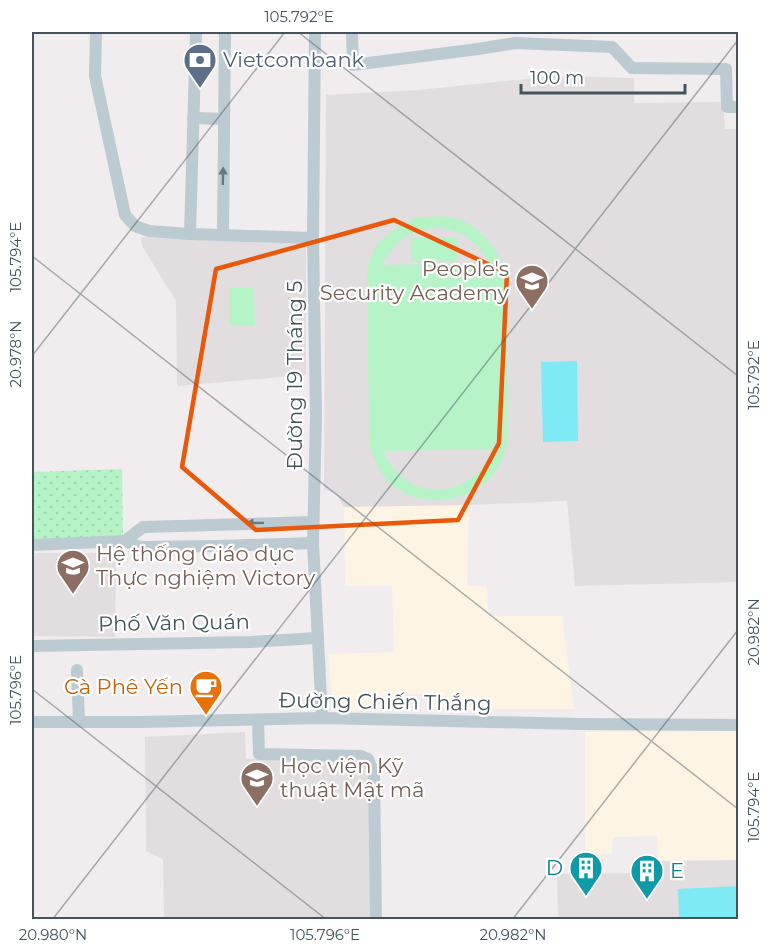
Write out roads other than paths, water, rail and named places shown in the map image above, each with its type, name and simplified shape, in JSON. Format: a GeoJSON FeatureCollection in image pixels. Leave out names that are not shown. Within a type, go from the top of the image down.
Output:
{"type":"FeatureCollection","features":[{"type":"Feature","properties":{"kind":"street"},"geometry":{"type":"LineString","coordinates":[[96,32],[95,76],[125,214],[135,226],[149,231],[190,234],[313,238]]}},
{"type":"Feature","properties":{"kind":"street"},"geometry":{"type":"LineString","coordinates":[[190,234],[196,32]]}},
{"type":"Feature","properties":{"kind":"street"},"geometry":{"type":"LineString","coordinates":[[223,234],[225,32]]}},
{"type":"Feature","properties":{"kind":"street","name":"Đường 19 Tháng 5"},"geometry":{"type":"LineString","coordinates":[[315,32],[313,238],[316,415],[313,543],[322,718]]}},
{"type":"Feature","properties":{"kind":"street"},"geometry":{"type":"LineString","coordinates":[[352,32],[353,65],[515,43],[612,47],[632,68],[726,69],[727,107],[738,107]]}},
{"type":"Feature","properties":{"kind":"street"},"geometry":{"type":"LineString","coordinates":[[193,118],[224,119]]}},
{"type":"Feature","properties":{"kind":"street"},"geometry":{"type":"LineString","coordinates":[[125,540],[143,527],[313,522]]}},
{"type":"Feature","properties":{"kind":"street"},"geometry":{"type":"LineString","coordinates":[[32,545],[125,540],[140,546],[313,543]]}},
{"type":"Feature","properties":{"kind":"street","name":"Phố Văn Quán"},"geometry":{"type":"LineString","coordinates":[[32,646],[251,642],[317,638]]}},
{"type":"Feature","properties":{"kind":"street"},"geometry":{"type":"LineString","coordinates":[[77,670],[79,721]]}},
{"type":"Feature","properties":{"kind":"street","name":"Đường Chiến Thắng"},"geometry":{"type":"LineString","coordinates":[[32,722],[322,718],[738,725]]}},
{"type":"Feature","properties":{"kind":"street"},"geometry":{"type":"LineString","coordinates":[[258,720],[259,754],[361,756],[368,759],[374,774],[376,920]]}},
{"type":"Feature","properties":{"kind":"water"},"geometry":{"type":"Polygon","coordinates":[[[577,361],[578,441],[543,442],[541,362],[577,361]]]}},
{"type":"Feature","properties":{"kind":"water"},"geometry":{"type":"Polygon","coordinates":[[[738,886],[738,919],[679,919],[678,889],[738,886]]]}},
{"type":"Feature","properties":{"kind":"place","name":"Vietcombank"},"geometry":{"type":"Point","coordinates":[200,89]}},
{"type":"Feature","properties":{"kind":"place","name":"People's Security Academy"},"geometry":{"type":"Point","coordinates":[532,310]}},
{"type":"Feature","properties":{"kind":"place","name":"Hệ thống Giáo dục Thực nghiệm Victory"},"geometry":{"type":"Point","coordinates":[73,595]}},
{"type":"Feature","properties":{"kind":"place","name":"Cà Phê Yến"},"geometry":{"type":"Point","coordinates":[206,716]}},
{"type":"Feature","properties":{"kind":"place","name":"Học viện Kỹ thuật Mật mã"},"geometry":{"type":"Point","coordinates":[257,807]}},
{"type":"Feature","properties":{"kind":"place","name":"D"},"geometry":{"type":"Point","coordinates":[586,897]}},
{"type":"Feature","properties":{"kind":"place","name":"E"},"geometry":{"type":"Point","coordinates":[647,900]}}]}
